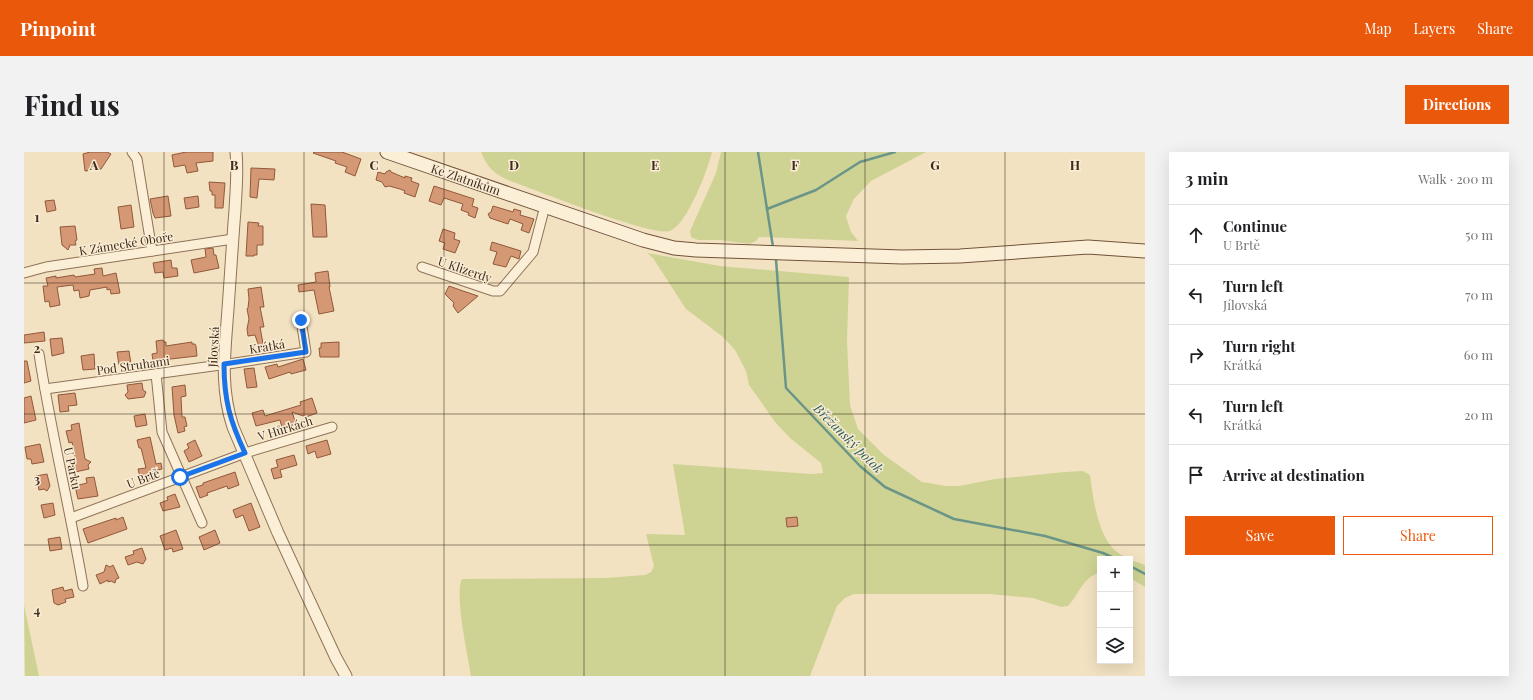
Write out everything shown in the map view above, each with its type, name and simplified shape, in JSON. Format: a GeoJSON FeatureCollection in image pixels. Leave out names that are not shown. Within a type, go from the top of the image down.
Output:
{"type":"FeatureCollection","features":[{"type":"Feature","properties":{"kind":"main road","name":"Ke Zlatníkům"},"geometry":{"type":"LineString","coordinates":[[387,152],[643,240],[674,248],[902,257],[960,256],[1088,247],[1145,251]]}},
{"type":"Feature","properties":{"kind":"street"},"geometry":{"type":"LineString","coordinates":[[132,152],[138,158],[152,251]]}},
{"type":"Feature","properties":{"kind":"street","name":"Jílovská"},"geometry":{"type":"LineString","coordinates":[[236,152],[233,239],[224,364],[224,388],[228,412],[278,533],[336,658],[346,676]]}},
{"type":"Feature","properties":{"kind":"street","name":"U Klizerdy"},"geometry":{"type":"LineString","coordinates":[[422,267],[493,291],[500,290],[533,252],[545,206]]}},
{"type":"Feature","properties":{"kind":"street","name":"K Zámecké Oboře"},"geometry":{"type":"LineString","coordinates":[[24,273],[46,268],[233,239]]}},
{"type":"Feature","properties":{"kind":"street","name":"Krátká"},"geometry":{"type":"LineString","coordinates":[[224,364],[306,352],[301,320]]}},
{"type":"Feature","properties":{"kind":"street","name":"U Parku"},"geometry":{"type":"LineString","coordinates":[[39,354],[83,586]]}},
{"type":"Feature","properties":{"kind":"street","name":"Pod Struhami"},"geometry":{"type":"LineString","coordinates":[[45,389],[224,364]]}},
{"type":"Feature","properties":{"kind":"street"},"geometry":{"type":"LineString","coordinates":[[156,374],[162,432],[180,477],[202,523]]}},
{"type":"Feature","properties":{"kind":"street","name":"V Hůrkách"},"geometry":{"type":"LineString","coordinates":[[245,453],[332,427]]}},
{"type":"Feature","properties":{"kind":"street","name":"U Brtě"},"geometry":{"type":"LineString","coordinates":[[71,518],[245,453]]}},
{"type":"Feature","properties":{"kind":"green space"},"geometry":{"type":"Polygon","coordinates":[[[481,152],[712,152],[696,196],[683,219],[677,227],[670,231],[659,231],[617,220],[508,180],[491,169],[481,152]]]}},
{"type":"Feature","properties":{"kind":"green space"},"geometry":{"type":"Polygon","coordinates":[[[721,152],[926,152],[871,181],[854,199],[846,216],[851,232],[858,241],[759,237],[756,241],[749,244],[720,240],[698,240],[691,237],[690,231],[716,173],[721,152]]]}},
{"type":"Feature","properties":{"kind":"green space"},"geometry":{"type":"Polygon","coordinates":[[[647,253],[720,266],[849,277],[847,341],[850,405],[858,429],[884,455],[922,482],[946,486],[959,486],[995,479],[1083,471],[1090,475],[1098,516],[1105,537],[1111,546],[1123,556],[1097,556],[1097,574],[1085,582],[1068,606],[1061,607],[1033,598],[989,594],[854,594],[845,598],[837,606],[810,676],[471,676],[461,611],[460,587],[462,579],[605,578],[645,575],[651,572],[654,566],[646,534],[685,535],[673,464],[812,474],[823,473],[821,463],[790,438],[775,422],[749,385],[746,371],[735,350],[723,337],[686,309],[653,258],[647,253]]]}},
{"type":"Feature","properties":{"kind":"green space"},"geometry":{"type":"Polygon","coordinates":[[[1133,560],[1145,565],[1145,587],[1133,580],[1133,560]]]}},
{"type":"Feature","properties":{"kind":"green space"},"geometry":{"type":"Polygon","coordinates":[[[24,605],[39,676],[25,676],[24,605]]]}},
{"type":"Feature","properties":{"kind":"building"},"geometry":{"type":"Polygon","coordinates":[[[90,152],[107,152],[111,154],[101,169],[85,171],[83,154],[90,152]]]}},
{"type":"Feature","properties":{"kind":"building"},"geometry":{"type":"Polygon","coordinates":[[[186,152],[213,152],[213,161],[196,163],[198,171],[187,173],[185,165],[174,167],[172,155],[186,152]]]}},
{"type":"Feature","properties":{"kind":"building"},"geometry":{"type":"Polygon","coordinates":[[[342,152],[361,159],[355,176],[345,172],[347,167],[335,163],[336,161],[313,153],[342,152]]]}},
{"type":"Feature","properties":{"kind":"building"},"geometry":{"type":"Polygon","coordinates":[[[251,168],[275,169],[274,180],[259,179],[257,198],[250,197],[251,168]]]}},
{"type":"Feature","properties":{"kind":"building"},"geometry":{"type":"Polygon","coordinates":[[[390,170],[391,172],[405,178],[405,176],[412,178],[411,181],[419,184],[415,197],[404,193],[405,191],[400,189],[389,186],[385,187],[382,182],[376,180],[378,172],[385,174],[390,170]]]}},
{"type":"Feature","properties":{"kind":"building"},"geometry":{"type":"Polygon","coordinates":[[[209,182],[225,183],[223,208],[215,208],[215,195],[212,195],[212,191],[210,191],[209,182]]]}},
{"type":"Feature","properties":{"kind":"building"},"geometry":{"type":"Polygon","coordinates":[[[434,186],[474,199],[472,206],[478,208],[475,218],[468,215],[469,213],[461,210],[463,204],[444,198],[441,205],[429,201],[434,186]]]}},
{"type":"Feature","properties":{"kind":"building"},"geometry":{"type":"Polygon","coordinates":[[[168,196],[171,216],[155,218],[150,199],[168,196]]]}},
{"type":"Feature","properties":{"kind":"building"},"geometry":{"type":"Polygon","coordinates":[[[198,196],[199,207],[186,209],[184,198],[198,196]]]}},
{"type":"Feature","properties":{"kind":"building"},"geometry":{"type":"Polygon","coordinates":[[[54,200],[56,210],[47,212],[45,201],[54,200]]]}},
{"type":"Feature","properties":{"kind":"building"},"geometry":{"type":"Polygon","coordinates":[[[311,204],[325,205],[327,237],[313,237],[311,204]]]}},
{"type":"Feature","properties":{"kind":"building"},"geometry":{"type":"Polygon","coordinates":[[[131,205],[134,227],[121,229],[118,207],[131,205]]]}},
{"type":"Feature","properties":{"kind":"building"},"geometry":{"type":"Polygon","coordinates":[[[493,206],[513,212],[514,209],[521,211],[520,215],[534,219],[529,233],[521,230],[523,224],[510,219],[508,224],[490,218],[488,214],[491,212],[493,206]]]}},
{"type":"Feature","properties":{"kind":"building"},"geometry":{"type":"Polygon","coordinates":[[[248,222],[259,223],[258,226],[263,226],[263,245],[257,245],[257,255],[254,256],[246,256],[248,222]]]}},
{"type":"Feature","properties":{"kind":"building"},"geometry":{"type":"Polygon","coordinates":[[[75,226],[77,240],[75,241],[76,245],[70,245],[68,250],[62,245],[60,227],[75,226]]]}},
{"type":"Feature","properties":{"kind":"building"},"geometry":{"type":"Polygon","coordinates":[[[443,229],[455,233],[454,239],[460,241],[455,253],[443,249],[445,243],[439,241],[443,229]]]}},
{"type":"Feature","properties":{"kind":"building"},"geometry":{"type":"Polygon","coordinates":[[[492,242],[521,251],[519,259],[511,256],[506,267],[493,264],[497,252],[490,250],[492,242]]]}},
{"type":"Feature","properties":{"kind":"building"},"geometry":{"type":"Polygon","coordinates":[[[213,248],[219,268],[194,273],[191,260],[206,257],[205,249],[213,248]]]}},
{"type":"Feature","properties":{"kind":"building"},"geometry":{"type":"Polygon","coordinates":[[[171,260],[172,268],[177,268],[178,276],[164,278],[163,272],[155,273],[153,263],[171,260]]]}},
{"type":"Feature","properties":{"kind":"building"},"geometry":{"type":"Polygon","coordinates":[[[102,268],[103,276],[116,273],[120,293],[111,294],[110,289],[107,290],[107,287],[90,290],[89,296],[80,298],[79,290],[74,291],[73,285],[57,287],[60,305],[50,307],[49,301],[45,302],[43,286],[48,286],[46,278],[74,275],[75,277],[95,274],[94,269],[102,268]]]}},
{"type":"Feature","properties":{"kind":"building"},"geometry":{"type":"Polygon","coordinates":[[[328,271],[329,287],[334,311],[319,314],[314,290],[299,292],[298,285],[316,282],[315,273],[328,271]]]}},
{"type":"Feature","properties":{"kind":"building"},"geometry":{"type":"Polygon","coordinates":[[[449,286],[478,296],[458,313],[453,306],[454,303],[445,294],[449,286]]]}},
{"type":"Feature","properties":{"kind":"building"},"geometry":{"type":"Polygon","coordinates":[[[261,287],[264,307],[260,307],[264,327],[260,327],[264,349],[260,350],[255,335],[248,336],[247,329],[249,319],[247,309],[249,299],[248,289],[261,287]]]}},
{"type":"Feature","properties":{"kind":"building"},"geometry":{"type":"Polygon","coordinates":[[[44,332],[45,341],[24,343],[24,335],[44,332]]]}},
{"type":"Feature","properties":{"kind":"building"},"geometry":{"type":"Polygon","coordinates":[[[62,338],[64,353],[52,356],[50,339],[62,338]]]}},
{"type":"Feature","properties":{"kind":"building"},"geometry":{"type":"Polygon","coordinates":[[[163,340],[166,342],[166,346],[192,342],[192,344],[195,344],[196,346],[197,356],[153,361],[152,354],[157,353],[156,341],[163,340]]]}},
{"type":"Feature","properties":{"kind":"building"},"geometry":{"type":"Polygon","coordinates":[[[339,342],[339,357],[320,357],[319,348],[321,348],[321,343],[339,342]]]}},
{"type":"Feature","properties":{"kind":"building"},"geometry":{"type":"Polygon","coordinates":[[[129,351],[131,364],[119,365],[117,352],[129,351]]]}},
{"type":"Feature","properties":{"kind":"building"},"geometry":{"type":"Polygon","coordinates":[[[94,354],[95,369],[83,370],[81,356],[94,354]]]}},
{"type":"Feature","properties":{"kind":"building"},"geometry":{"type":"Polygon","coordinates":[[[303,359],[306,370],[291,374],[290,372],[269,379],[265,367],[277,364],[278,367],[303,359]]]}},
{"type":"Feature","properties":{"kind":"building"},"geometry":{"type":"Polygon","coordinates":[[[24,361],[27,361],[31,381],[24,383],[24,361]]]}},
{"type":"Feature","properties":{"kind":"building"},"geometry":{"type":"Polygon","coordinates":[[[254,368],[257,387],[247,388],[244,369],[254,368]]]}},
{"type":"Feature","properties":{"kind":"building"},"geometry":{"type":"Polygon","coordinates":[[[142,383],[143,390],[146,392],[144,397],[128,399],[125,395],[128,392],[127,385],[142,383]]]}},
{"type":"Feature","properties":{"kind":"building"},"geometry":{"type":"Polygon","coordinates":[[[185,385],[186,396],[181,397],[182,417],[185,417],[187,426],[184,427],[185,431],[178,433],[174,415],[172,387],[185,385]]]}},
{"type":"Feature","properties":{"kind":"building"},"geometry":{"type":"Polygon","coordinates":[[[75,393],[77,405],[68,406],[69,411],[60,412],[58,395],[75,393]]]}},
{"type":"Feature","properties":{"kind":"building"},"geometry":{"type":"Polygon","coordinates":[[[31,396],[36,420],[24,423],[24,398],[31,396]]]}},
{"type":"Feature","properties":{"kind":"building"},"geometry":{"type":"Polygon","coordinates":[[[312,398],[317,413],[306,417],[292,412],[296,424],[282,428],[280,420],[256,426],[252,413],[263,410],[265,416],[301,405],[300,402],[312,398]]]}},
{"type":"Feature","properties":{"kind":"building"},"geometry":{"type":"Polygon","coordinates":[[[145,414],[147,425],[136,427],[134,416],[145,414]]]}},
{"type":"Feature","properties":{"kind":"building"},"geometry":{"type":"Polygon","coordinates":[[[79,423],[85,459],[91,462],[88,465],[89,469],[75,472],[75,469],[71,467],[74,463],[73,461],[75,460],[72,442],[69,443],[66,431],[72,430],[71,425],[79,423]]]}},
{"type":"Feature","properties":{"kind":"building"},"geometry":{"type":"Polygon","coordinates":[[[150,437],[156,464],[161,463],[162,469],[154,471],[156,478],[141,481],[138,469],[146,468],[141,448],[139,448],[137,440],[150,437]]]}},
{"type":"Feature","properties":{"kind":"building"},"geometry":{"type":"Polygon","coordinates":[[[195,440],[202,456],[189,462],[184,451],[189,448],[187,444],[195,440]]]}},
{"type":"Feature","properties":{"kind":"building"},"geometry":{"type":"Polygon","coordinates":[[[327,440],[331,454],[317,458],[315,451],[308,454],[306,446],[327,440]]]}},
{"type":"Feature","properties":{"kind":"building"},"geometry":{"type":"Polygon","coordinates":[[[40,444],[44,462],[32,464],[31,459],[27,459],[25,447],[40,444]]]}},
{"type":"Feature","properties":{"kind":"building"},"geometry":{"type":"Polygon","coordinates":[[[294,455],[297,465],[280,470],[282,477],[274,479],[271,469],[278,467],[276,460],[294,455]]]}},
{"type":"Feature","properties":{"kind":"building"},"geometry":{"type":"Polygon","coordinates":[[[235,472],[239,485],[228,489],[227,486],[207,493],[208,495],[200,498],[196,487],[203,485],[203,483],[235,472]]]}},
{"type":"Feature","properties":{"kind":"building"},"geometry":{"type":"Polygon","coordinates":[[[47,474],[50,486],[47,491],[44,489],[39,490],[36,476],[47,474]]]}},
{"type":"Feature","properties":{"kind":"building"},"geometry":{"type":"Polygon","coordinates":[[[94,477],[98,496],[78,499],[75,486],[87,483],[86,478],[94,477]]]}},
{"type":"Feature","properties":{"kind":"building"},"geometry":{"type":"Polygon","coordinates":[[[175,494],[180,507],[163,511],[160,503],[168,500],[167,497],[175,494]]]}},
{"type":"Feature","properties":{"kind":"building"},"geometry":{"type":"Polygon","coordinates":[[[53,503],[55,515],[44,518],[41,505],[53,503]]]}},
{"type":"Feature","properties":{"kind":"building"},"geometry":{"type":"Polygon","coordinates":[[[251,503],[260,527],[249,531],[243,515],[236,518],[233,510],[251,503]]]}},
{"type":"Feature","properties":{"kind":"building"},"geometry":{"type":"Polygon","coordinates":[[[123,517],[127,529],[88,543],[83,529],[123,517]]]}},
{"type":"Feature","properties":{"kind":"building"},"geometry":{"type":"Polygon","coordinates":[[[797,517],[798,526],[787,527],[786,518],[797,517]]]}},
{"type":"Feature","properties":{"kind":"building"},"geometry":{"type":"Polygon","coordinates":[[[176,530],[183,549],[173,552],[172,548],[165,550],[160,536],[176,530]]]}},
{"type":"Feature","properties":{"kind":"building"},"geometry":{"type":"Polygon","coordinates":[[[215,530],[220,543],[204,550],[199,537],[215,530]]]}},
{"type":"Feature","properties":{"kind":"building"},"geometry":{"type":"Polygon","coordinates":[[[60,537],[62,549],[50,551],[48,539],[60,537]]]}},
{"type":"Feature","properties":{"kind":"building"},"geometry":{"type":"Polygon","coordinates":[[[142,548],[146,559],[143,564],[137,562],[128,565],[125,557],[134,554],[133,551],[142,548]]]}},
{"type":"Feature","properties":{"kind":"building"},"geometry":{"type":"Polygon","coordinates":[[[106,565],[110,567],[113,565],[119,578],[116,579],[115,583],[111,581],[108,582],[108,580],[100,584],[96,575],[104,572],[106,565]]]}},
{"type":"Feature","properties":{"kind":"building"},"geometry":{"type":"Polygon","coordinates":[[[63,587],[64,591],[72,589],[74,597],[65,599],[66,602],[58,605],[54,603],[52,590],[63,587]]]}},
{"type":"Feature","properties":{"kind":"waterway","name":"Břežanský potok"},"geometry":{"type":"LineString","coordinates":[[758,152],[773,247]]}},
{"type":"Feature","properties":{"kind":"waterway"},"geometry":{"type":"LineString","coordinates":[[767,209],[816,190],[860,162],[895,152]]}},
{"type":"Feature","properties":{"kind":"waterway","name":"Břežanský potok"},"geometry":{"type":"LineString","coordinates":[[776,260],[786,388],[860,466],[885,487],[954,519],[1045,536],[1110,556]]}},
{"type":"Feature","properties":{"kind":"waterway","name":"Břežanský potok"},"geometry":{"type":"LineString","coordinates":[[1133,568],[1145,574]]}},
{"type":"Feature","properties":{"kind":"route"},"geometry":{"type":"LineString","coordinates":[[180,477],[245,453],[228,412],[224,388],[224,364],[306,352],[301,320]]}}]}
